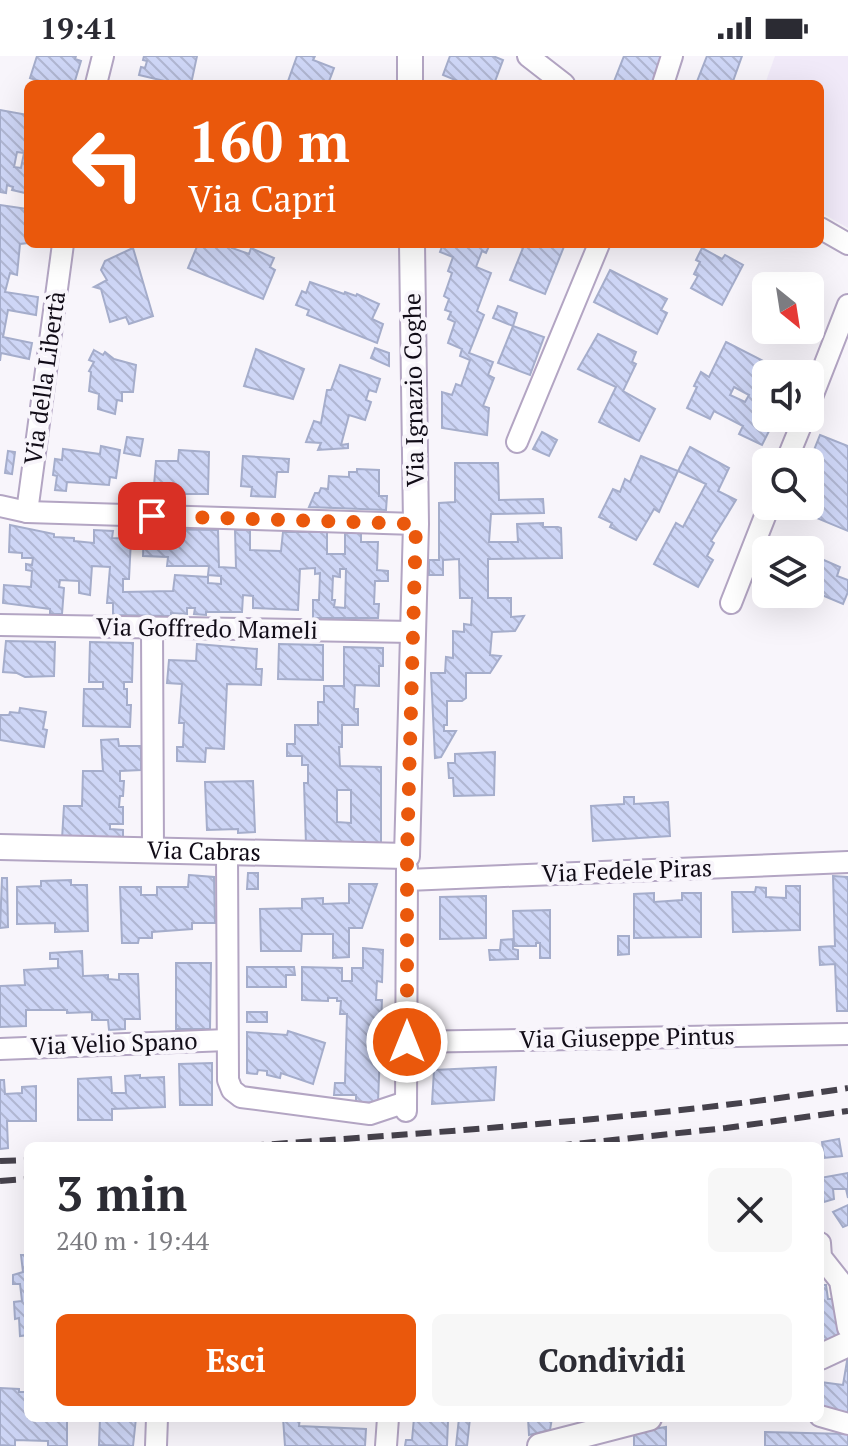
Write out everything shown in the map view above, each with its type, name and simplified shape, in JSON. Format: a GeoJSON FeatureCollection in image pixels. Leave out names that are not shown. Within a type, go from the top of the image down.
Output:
{"type":"FeatureCollection","features":[{"type":"Feature","properties":{"kind":"street"},"geometry":{"type":"LineString","coordinates":[[97,80],[103,56]]}},
{"type":"Feature","properties":{"kind":"street"},"geometry":{"type":"LineString","coordinates":[[410,56],[410,80]]}},
{"type":"Feature","properties":{"kind":"street"},"geometry":{"type":"LineString","coordinates":[[528,56],[559,80]]}},
{"type":"Feature","properties":{"kind":"street"},"geometry":{"type":"LineString","coordinates":[[664,80],[672,56]]}},
{"type":"Feature","properties":{"kind":"street"},"geometry":{"type":"LineString","coordinates":[[824,230],[848,244]]}},
{"type":"Feature","properties":{"kind":"street","name":"Via della Libertà"},"geometry":{"type":"LineString","coordinates":[[27,512],[62,248]]}},
{"type":"Feature","properties":{"kind":"street","name":"Via Ignazio Coghe"},"geometry":{"type":"LineString","coordinates":[[227,1040],[228,1080],[232,1090],[241,1097],[370,1114],[406,1107],[407,856],[416,524],[412,248]]}},
{"type":"Feature","properties":{"kind":"street"},"geometry":{"type":"LineString","coordinates":[[517,442],[597,248]]}},
{"type":"Feature","properties":{"kind":"street"},"geometry":{"type":"LineString","coordinates":[[824,366],[848,305]]}},
{"type":"Feature","properties":{"kind":"street"},"geometry":{"type":"LineString","coordinates":[[0,506],[27,512],[416,524]]}},
{"type":"Feature","properties":{"kind":"street"},"geometry":{"type":"LineString","coordinates":[[731,603],[764,520]]}},
{"type":"Feature","properties":{"kind":"street","name":"Via Goffredo Mameli"},"geometry":{"type":"LineString","coordinates":[[0,625],[413,632]]}},
{"type":"Feature","properties":{"kind":"street"},"geometry":{"type":"LineString","coordinates":[[152,628],[153,851]]}},
{"type":"Feature","properties":{"kind":"street","name":"Via Cabras"},"geometry":{"type":"LineString","coordinates":[[0,847],[407,856]]}},
{"type":"Feature","properties":{"kind":"street"},"geometry":{"type":"LineString","coordinates":[[227,853],[227,1040]]}},
{"type":"Feature","properties":{"kind":"street","name":"Via Fedele Piras"},"geometry":{"type":"LineString","coordinates":[[407,880],[848,862]]}},
{"type":"Feature","properties":{"kind":"street","name":"Via Giuseppe Pintus"},"geometry":{"type":"LineString","coordinates":[[407,1042],[848,1034]]}},
{"type":"Feature","properties":{"kind":"street","name":"Via Velio Spano"},"geometry":{"type":"LineString","coordinates":[[0,1049],[227,1040]]}},
{"type":"Feature","properties":{"kind":"street"},"geometry":{"type":"LineString","coordinates":[[824,1261],[840,1281],[848,1328]]}},
{"type":"Feature","properties":{"kind":"street"},"geometry":{"type":"LineString","coordinates":[[824,1355],[848,1344]]}},
{"type":"Feature","properties":{"kind":"street"},"geometry":{"type":"LineString","coordinates":[[824,1417],[848,1424]]}},
{"type":"Feature","properties":{"kind":"street"},"geometry":{"type":"LineString","coordinates":[[156,1446],[157,1422]]}},
{"type":"Feature","properties":{"kind":"street"},"geometry":{"type":"LineString","coordinates":[[386,1446],[388,1422]]}},
{"type":"Feature","properties":{"kind":"street"},"geometry":{"type":"LineString","coordinates":[[551,1444],[634,1422]]}},
{"type":"Feature","properties":{"kind":"shaded area"},"geometry":{"type":"Polygon","coordinates":[[[775,56],[848,56],[848,228],[824,214],[824,80],[766,80],[775,56]]]}},
{"type":"Feature","properties":{"kind":"building"},"geometry":{"type":"Polygon","coordinates":[[[37,56],[76,56],[75,59],[81,61],[75,80],[30,78],[37,56]]]}},
{"type":"Feature","properties":{"kind":"building"},"geometry":{"type":"Polygon","coordinates":[[[144,56],[197,56],[192,80],[160,80],[139,75],[147,61],[143,60],[144,56]]]}},
{"type":"Feature","properties":{"kind":"building"},"geometry":{"type":"Polygon","coordinates":[[[297,56],[315,56],[313,60],[334,68],[330,80],[288,80],[297,56]]]}},
{"type":"Feature","properties":{"kind":"building"},"geometry":{"type":"Polygon","coordinates":[[[450,56],[493,56],[503,60],[496,80],[455,80],[443,75],[450,56]]]}},
{"type":"Feature","properties":{"kind":"building"},"geometry":{"type":"Polygon","coordinates":[[[624,56],[665,56],[654,80],[615,80],[624,56]]]}},
{"type":"Feature","properties":{"kind":"building"},"geometry":{"type":"Polygon","coordinates":[[[707,56],[742,56],[733,80],[698,80],[707,56]]]}},
{"type":"Feature","properties":{"kind":"building"},"geometry":{"type":"Polygon","coordinates":[[[0,110],[24,114],[24,153],[24,193],[12,190],[13,187],[7,185],[6,193],[0,192],[0,110]],[[17,152],[14,167],[21,168],[24,153],[17,152]]]}},
{"type":"Feature","properties":{"kind":"building"},"geometry":{"type":"Polygon","coordinates":[[[0,205],[24,208],[24,244],[20,244],[17,275],[10,273],[5,292],[38,297],[36,315],[8,310],[3,337],[32,343],[29,359],[1,353],[0,361],[0,205]]]}},
{"type":"Feature","properties":{"kind":"building"},"geometry":{"type":"Polygon","coordinates":[[[133,248],[153,316],[129,324],[126,317],[110,322],[101,289],[94,287],[107,280],[101,270],[105,261],[133,248]]]}},
{"type":"Feature","properties":{"kind":"building"},"geometry":{"type":"Polygon","coordinates":[[[196,248],[232,248],[249,254],[251,248],[274,258],[270,267],[275,270],[263,299],[188,268],[196,248]]]}},
{"type":"Feature","properties":{"kind":"building"},"geometry":{"type":"Polygon","coordinates":[[[442,248],[488,248],[486,253],[482,251],[476,267],[491,273],[477,311],[484,315],[469,353],[493,362],[488,375],[494,378],[483,406],[489,408],[487,435],[442,428],[442,392],[452,395],[456,384],[461,386],[470,360],[460,356],[462,349],[448,343],[455,322],[448,319],[451,312],[445,310],[449,299],[444,296],[452,273],[448,271],[453,257],[440,252],[442,248]]]}},
{"type":"Feature","properties":{"kind":"building"},"geometry":{"type":"Polygon","coordinates":[[[523,248],[563,248],[545,294],[510,280],[523,248]]]}},
{"type":"Feature","properties":{"kind":"building"},"geometry":{"type":"Polygon","coordinates":[[[702,248],[722,259],[725,255],[743,265],[722,305],[691,288],[698,276],[694,274],[700,262],[696,260],[702,248]]]}},
{"type":"Feature","properties":{"kind":"building"},"geometry":{"type":"Polygon","coordinates":[[[610,270],[667,299],[661,310],[667,313],[657,334],[594,302],[610,270]]]}},
{"type":"Feature","properties":{"kind":"building"},"geometry":{"type":"Polygon","coordinates":[[[310,282],[344,294],[357,294],[379,304],[372,319],[383,324],[377,343],[307,315],[309,310],[296,305],[310,282]]]}},
{"type":"Feature","properties":{"kind":"building"},"geometry":{"type":"Polygon","coordinates":[[[498,306],[517,313],[513,326],[493,318],[498,306]]]}},
{"type":"Feature","properties":{"kind":"building"},"geometry":{"type":"Polygon","coordinates":[[[513,326],[544,337],[530,375],[498,363],[513,326]]]}},
{"type":"Feature","properties":{"kind":"building"},"geometry":{"type":"Polygon","coordinates":[[[598,334],[636,352],[632,362],[636,364],[623,391],[655,409],[639,441],[599,422],[616,387],[578,369],[598,334]]]}},
{"type":"Feature","properties":{"kind":"building"},"geometry":{"type":"Polygon","coordinates":[[[726,342],[761,360],[752,360],[752,432],[768,432],[762,445],[739,434],[743,426],[714,411],[710,419],[687,408],[701,372],[709,377],[726,342]],[[734,387],[730,395],[745,402],[749,395],[734,387]]]}},
{"type":"Feature","properties":{"kind":"building"},"geometry":{"type":"Polygon","coordinates":[[[375,348],[389,353],[389,366],[371,358],[375,348]]]}},
{"type":"Feature","properties":{"kind":"building"},"geometry":{"type":"Polygon","coordinates":[[[256,349],[304,369],[293,399],[244,386],[256,349]]]}},
{"type":"Feature","properties":{"kind":"building"},"geometry":{"type":"Polygon","coordinates":[[[94,350],[136,365],[133,392],[122,392],[122,401],[117,400],[115,414],[98,409],[99,394],[89,391],[89,371],[94,362],[89,360],[94,350]]]}},
{"type":"Feature","properties":{"kind":"building"},"geometry":{"type":"Polygon","coordinates":[[[340,365],[380,379],[376,392],[369,390],[366,400],[371,402],[365,420],[349,415],[341,445],[348,444],[348,448],[318,450],[321,443],[306,442],[314,421],[321,423],[327,390],[331,390],[340,365]]]}},
{"type":"Feature","properties":{"kind":"building"},"geometry":{"type":"Polygon","coordinates":[[[542,432],[557,440],[549,456],[533,449],[542,432]]]}},
{"type":"Feature","properties":{"kind":"building"},"geometry":{"type":"Polygon","coordinates":[[[820,435],[848,446],[848,531],[822,520],[824,448],[815,448],[820,435]]]}},
{"type":"Feature","properties":{"kind":"building"},"geometry":{"type":"Polygon","coordinates":[[[127,437],[143,439],[140,456],[124,453],[127,437]]]}},
{"type":"Feature","properties":{"kind":"building"},"geometry":{"type":"Polygon","coordinates":[[[101,446],[120,450],[116,478],[110,477],[109,485],[67,482],[66,491],[55,490],[55,459],[62,460],[63,449],[100,454],[101,446]]]}},
{"type":"Feature","properties":{"kind":"building"},"geometry":{"type":"Polygon","coordinates":[[[690,447],[729,468],[718,491],[736,500],[711,541],[714,543],[707,556],[713,560],[698,587],[654,564],[676,523],[683,527],[706,484],[678,471],[690,447]]]}},
{"type":"Feature","properties":{"kind":"building"},"geometry":{"type":"Polygon","coordinates":[[[179,450],[209,452],[208,494],[182,494],[183,501],[163,501],[164,486],[154,486],[156,461],[178,461],[179,450]]]}},
{"type":"Feature","properties":{"kind":"building"},"geometry":{"type":"Polygon","coordinates":[[[8,451],[15,452],[12,474],[5,473],[8,451]]]}},
{"type":"Feature","properties":{"kind":"building"},"geometry":{"type":"Polygon","coordinates":[[[243,456],[289,459],[288,472],[277,472],[275,497],[251,496],[252,487],[241,486],[243,456]]]}},
{"type":"Feature","properties":{"kind":"building"},"geometry":{"type":"Polygon","coordinates":[[[641,456],[678,471],[659,512],[654,509],[636,540],[610,527],[612,523],[599,517],[613,489],[620,492],[625,479],[630,482],[641,456]]]}},
{"type":"Feature","properties":{"kind":"building"},"geometry":{"type":"Polygon","coordinates":[[[455,463],[498,463],[499,500],[543,499],[544,513],[491,514],[489,542],[518,542],[517,524],[543,523],[543,527],[561,528],[562,558],[488,559],[488,598],[511,598],[511,617],[524,616],[515,631],[492,632],[490,655],[501,656],[490,673],[466,673],[466,698],[447,701],[444,731],[456,731],[441,757],[435,758],[431,673],[445,673],[446,657],[453,658],[453,631],[464,632],[464,624],[471,625],[472,598],[460,598],[459,559],[443,560],[443,575],[429,575],[429,560],[439,560],[439,503],[455,502],[455,463]]]}},
{"type":"Feature","properties":{"kind":"building"},"geometry":{"type":"Polygon","coordinates":[[[357,469],[379,470],[379,496],[387,496],[386,510],[309,507],[315,493],[319,493],[321,488],[328,489],[329,476],[349,477],[349,472],[357,472],[357,469]]]}},
{"type":"Feature","properties":{"kind":"building"},"geometry":{"type":"Polygon","coordinates":[[[10,525],[54,534],[54,537],[94,543],[94,530],[113,531],[112,538],[131,539],[129,579],[123,579],[123,592],[173,591],[175,575],[208,577],[208,583],[221,584],[221,576],[208,575],[209,566],[167,566],[168,557],[143,556],[144,529],[218,530],[219,567],[236,568],[235,530],[250,530],[250,550],[281,551],[283,532],[327,532],[327,554],[345,554],[345,533],[361,533],[361,542],[378,542],[377,570],[388,571],[388,581],[375,581],[374,604],[379,604],[378,618],[313,618],[313,600],[319,600],[320,573],[315,574],[315,568],[300,569],[298,610],[253,608],[253,596],[243,595],[242,612],[206,612],[206,615],[194,614],[195,608],[187,608],[187,614],[171,613],[171,616],[113,615],[113,603],[107,603],[110,567],[92,566],[90,595],[79,593],[79,581],[60,580],[59,587],[64,588],[62,614],[50,614],[50,609],[3,603],[4,585],[31,587],[32,571],[26,570],[26,564],[32,565],[33,558],[22,558],[22,553],[9,552],[10,525]],[[340,569],[340,577],[333,576],[334,607],[345,608],[346,569],[340,569]]]}},
{"type":"Feature","properties":{"kind":"building"},"geometry":{"type":"Polygon","coordinates":[[[824,560],[840,567],[837,576],[848,580],[848,592],[843,604],[824,596],[824,560]]]}},
{"type":"Feature","properties":{"kind":"building"},"geometry":{"type":"Polygon","coordinates":[[[6,641],[55,642],[54,676],[25,677],[3,672],[6,641]]]}},
{"type":"Feature","properties":{"kind":"building"},"geometry":{"type":"Polygon","coordinates":[[[90,642],[133,643],[132,682],[124,682],[127,705],[131,705],[130,727],[83,726],[84,689],[103,689],[103,682],[89,682],[90,642]]]}},
{"type":"Feature","properties":{"kind":"building"},"geometry":{"type":"Polygon","coordinates":[[[197,644],[257,649],[256,669],[262,669],[261,685],[227,684],[224,749],[206,748],[205,762],[177,761],[177,747],[183,747],[184,723],[179,723],[182,684],[167,683],[169,660],[196,661],[197,644]]]}},
{"type":"Feature","properties":{"kind":"building"},"geometry":{"type":"Polygon","coordinates":[[[279,644],[323,645],[323,680],[278,679],[279,644]]]}},
{"type":"Feature","properties":{"kind":"building"},"geometry":{"type":"Polygon","coordinates":[[[344,647],[383,648],[379,686],[355,685],[354,709],[358,709],[358,725],[342,725],[342,747],[339,747],[340,766],[381,767],[381,845],[306,844],[304,783],[308,783],[308,765],[302,765],[302,756],[287,756],[287,744],[295,744],[295,725],[318,725],[318,702],[324,702],[324,686],[344,686],[344,647]],[[337,790],[337,822],[351,823],[351,790],[337,790]]]}},
{"type":"Feature","properties":{"kind":"building"},"geometry":{"type":"Polygon","coordinates":[[[20,708],[46,712],[44,747],[0,740],[0,715],[19,713],[20,708]]]}},
{"type":"Feature","properties":{"kind":"building"},"geometry":{"type":"Polygon","coordinates":[[[118,739],[119,746],[141,746],[141,770],[120,771],[120,781],[124,781],[119,807],[123,807],[123,824],[110,824],[110,829],[123,830],[123,840],[62,839],[64,806],[82,806],[83,771],[103,771],[101,740],[118,739]]]}},
{"type":"Feature","properties":{"kind":"building"},"geometry":{"type":"Polygon","coordinates":[[[495,752],[494,795],[454,796],[448,763],[455,763],[455,754],[495,752]]]}},
{"type":"Feature","properties":{"kind":"building"},"geometry":{"type":"Polygon","coordinates":[[[253,781],[255,832],[207,830],[205,782],[253,781]]]}},
{"type":"Feature","properties":{"kind":"building"},"geometry":{"type":"Polygon","coordinates":[[[624,797],[634,797],[634,804],[668,802],[670,836],[593,841],[591,806],[624,804],[624,797]]]}},
{"type":"Feature","properties":{"kind":"building"},"geometry":{"type":"Polygon","coordinates":[[[248,873],[258,873],[258,889],[247,889],[248,873]]]}},
{"type":"Feature","properties":{"kind":"building"},"geometry":{"type":"Polygon","coordinates":[[[189,875],[214,877],[215,923],[192,923],[192,929],[152,932],[152,938],[139,938],[138,943],[122,943],[120,887],[141,887],[141,895],[157,895],[157,887],[188,887],[189,875]]]}},
{"type":"Feature","properties":{"kind":"building"},"geometry":{"type":"Polygon","coordinates":[[[833,876],[848,877],[848,1011],[837,1011],[835,964],[820,965],[819,947],[835,946],[833,876]]]}},
{"type":"Feature","properties":{"kind":"building"},"geometry":{"type":"Polygon","coordinates":[[[2,878],[7,878],[8,927],[0,928],[2,878]]]}},
{"type":"Feature","properties":{"kind":"building"},"geometry":{"type":"Polygon","coordinates":[[[71,880],[71,885],[87,885],[88,931],[55,932],[55,923],[17,924],[17,887],[41,886],[41,881],[71,880]]]}},
{"type":"Feature","properties":{"kind":"building"},"geometry":{"type":"Polygon","coordinates":[[[349,884],[377,884],[362,928],[349,928],[349,957],[333,958],[333,934],[302,934],[301,951],[261,951],[260,909],[302,908],[302,899],[323,898],[323,904],[349,903],[349,884]]]}},
{"type":"Feature","properties":{"kind":"building"},"geometry":{"type":"Polygon","coordinates":[[[786,886],[800,886],[800,930],[733,932],[732,892],[755,892],[756,887],[766,888],[766,897],[786,898],[786,886]]]}},
{"type":"Feature","properties":{"kind":"building"},"geometry":{"type":"Polygon","coordinates":[[[654,893],[654,902],[682,900],[682,893],[701,893],[701,937],[634,938],[634,894],[654,893]]]}},
{"type":"Feature","properties":{"kind":"building"},"geometry":{"type":"Polygon","coordinates":[[[486,896],[486,938],[440,939],[440,897],[486,896]]]}},
{"type":"Feature","properties":{"kind":"building"},"geometry":{"type":"Polygon","coordinates":[[[550,910],[550,958],[540,958],[540,943],[536,946],[514,946],[513,911],[550,910]]]}},
{"type":"Feature","properties":{"kind":"building"},"geometry":{"type":"Polygon","coordinates":[[[618,936],[629,936],[629,954],[618,955],[618,936]]]}},
{"type":"Feature","properties":{"kind":"building"},"geometry":{"type":"Polygon","coordinates":[[[513,939],[513,949],[518,950],[518,959],[490,960],[489,950],[500,950],[501,940],[513,939]]]}},
{"type":"Feature","properties":{"kind":"building"},"geometry":{"type":"Polygon","coordinates":[[[363,948],[383,950],[382,982],[377,981],[376,1000],[382,1000],[378,1103],[356,1102],[356,1095],[334,1095],[335,1083],[345,1083],[347,1014],[340,1014],[341,1001],[337,998],[328,998],[328,1001],[302,1000],[302,967],[342,968],[342,981],[352,981],[352,968],[363,968],[363,948]]]}},
{"type":"Feature","properties":{"kind":"building"},"geometry":{"type":"Polygon","coordinates":[[[82,951],[83,976],[108,975],[108,979],[119,980],[119,974],[138,974],[140,1019],[125,1019],[125,1029],[109,1030],[108,1020],[92,1020],[92,1012],[26,1010],[26,1026],[0,1027],[0,986],[25,985],[24,970],[58,968],[58,959],[50,959],[50,953],[82,951]]]}},
{"type":"Feature","properties":{"kind":"building"},"geometry":{"type":"Polygon","coordinates":[[[176,963],[211,963],[210,1029],[176,1029],[176,963]]]}},
{"type":"Feature","properties":{"kind":"building"},"geometry":{"type":"Polygon","coordinates":[[[247,967],[294,967],[295,975],[286,975],[286,987],[247,987],[247,967]]]}},
{"type":"Feature","properties":{"kind":"building"},"geometry":{"type":"Polygon","coordinates":[[[247,1012],[267,1012],[267,1022],[247,1022],[247,1012]]]}},
{"type":"Feature","properties":{"kind":"building"},"geometry":{"type":"Polygon","coordinates":[[[288,1031],[325,1043],[313,1084],[281,1073],[280,1078],[267,1075],[267,1071],[247,1073],[247,1032],[287,1035],[288,1031]]]}},
{"type":"Feature","properties":{"kind":"building"},"geometry":{"type":"Polygon","coordinates":[[[212,1063],[212,1105],[180,1105],[179,1064],[212,1063]]]}},
{"type":"Feature","properties":{"kind":"building"},"geometry":{"type":"Polygon","coordinates":[[[496,1067],[494,1100],[432,1104],[434,1070],[496,1067]]]}},
{"type":"Feature","properties":{"kind":"building"},"geometry":{"type":"Polygon","coordinates":[[[140,1075],[140,1078],[164,1077],[165,1107],[112,1109],[112,1120],[78,1120],[78,1079],[111,1077],[112,1093],[126,1093],[125,1076],[140,1075]]]}},
{"type":"Feature","properties":{"kind":"building"},"geometry":{"type":"Polygon","coordinates":[[[0,1080],[4,1080],[5,1094],[22,1093],[22,1087],[36,1086],[36,1121],[7,1121],[8,1148],[0,1149],[0,1080]]]}},
{"type":"Feature","properties":{"kind":"building"},"geometry":{"type":"Polygon","coordinates":[[[839,1139],[842,1156],[824,1158],[822,1142],[839,1139]]]}},
{"type":"Feature","properties":{"kind":"building"},"geometry":{"type":"Polygon","coordinates":[[[848,1173],[848,1198],[846,1189],[833,1189],[834,1199],[824,1202],[824,1177],[848,1173]]]}},
{"type":"Feature","properties":{"kind":"building"},"geometry":{"type":"Polygon","coordinates":[[[848,1205],[848,1225],[843,1227],[833,1212],[848,1205]]]}},
{"type":"Feature","properties":{"kind":"building"},"geometry":{"type":"Polygon","coordinates":[[[21,1255],[24,1255],[24,1336],[20,1336],[14,1302],[22,1301],[20,1284],[13,1284],[13,1275],[23,1272],[21,1255]]]}},
{"type":"Feature","properties":{"kind":"building"},"geometry":{"type":"Polygon","coordinates":[[[824,1285],[828,1299],[839,1299],[845,1335],[824,1344],[824,1285]]]}},
{"type":"Feature","properties":{"kind":"building"},"geometry":{"type":"Polygon","coordinates":[[[848,1355],[848,1415],[824,1410],[824,1383],[843,1385],[848,1355]]]}},
{"type":"Feature","properties":{"kind":"building"},"geometry":{"type":"Polygon","coordinates":[[[0,1388],[24,1392],[24,1422],[67,1422],[67,1446],[48,1446],[48,1441],[15,1440],[15,1446],[0,1445],[0,1388]]]}},
{"type":"Feature","properties":{"kind":"building"},"geometry":{"type":"Polygon","coordinates":[[[100,1422],[136,1422],[133,1446],[99,1445],[100,1422]]]}},
{"type":"Feature","properties":{"kind":"building"},"geometry":{"type":"Polygon","coordinates":[[[283,1422],[300,1422],[299,1426],[366,1429],[365,1446],[285,1446],[283,1422]]]}},
{"type":"Feature","properties":{"kind":"building"},"geometry":{"type":"Polygon","coordinates":[[[414,1422],[448,1422],[447,1446],[405,1446],[406,1440],[412,1440],[414,1422]]]}},
{"type":"Feature","properties":{"kind":"building"},"geometry":{"type":"Polygon","coordinates":[[[459,1422],[470,1422],[467,1446],[456,1446],[459,1422]]]}},
{"type":"Feature","properties":{"kind":"building"},"geometry":{"type":"Polygon","coordinates":[[[528,1422],[551,1422],[550,1430],[529,1435],[528,1422]]]}},
{"type":"Feature","properties":{"kind":"building"},"geometry":{"type":"Polygon","coordinates":[[[666,1427],[666,1446],[634,1446],[634,1432],[666,1427]]]}},
{"type":"Feature","properties":{"kind":"building"},"geometry":{"type":"Polygon","coordinates":[[[765,1432],[848,1434],[848,1446],[765,1446],[765,1432]]]}},
{"type":"Feature","properties":{"kind":"railway"},"geometry":{"type":"LineString","coordinates":[[301,1142],[624,1116],[848,1088]]}},
{"type":"Feature","properties":{"kind":"railway"},"geometry":{"type":"LineString","coordinates":[[594,1142],[848,1111]]}},
{"type":"Feature","properties":{"kind":"railway"},"geometry":{"type":"LineString","coordinates":[[0,1161],[24,1160]]}},
{"type":"Feature","properties":{"kind":"railway"},"geometry":{"type":"LineString","coordinates":[[0,1181],[24,1179]]}},
{"type":"Feature","properties":{"kind":"route"},"geometry":{"type":"LineString","coordinates":[[152,516],[416,524],[407,856],[407,1042]]}}]}
